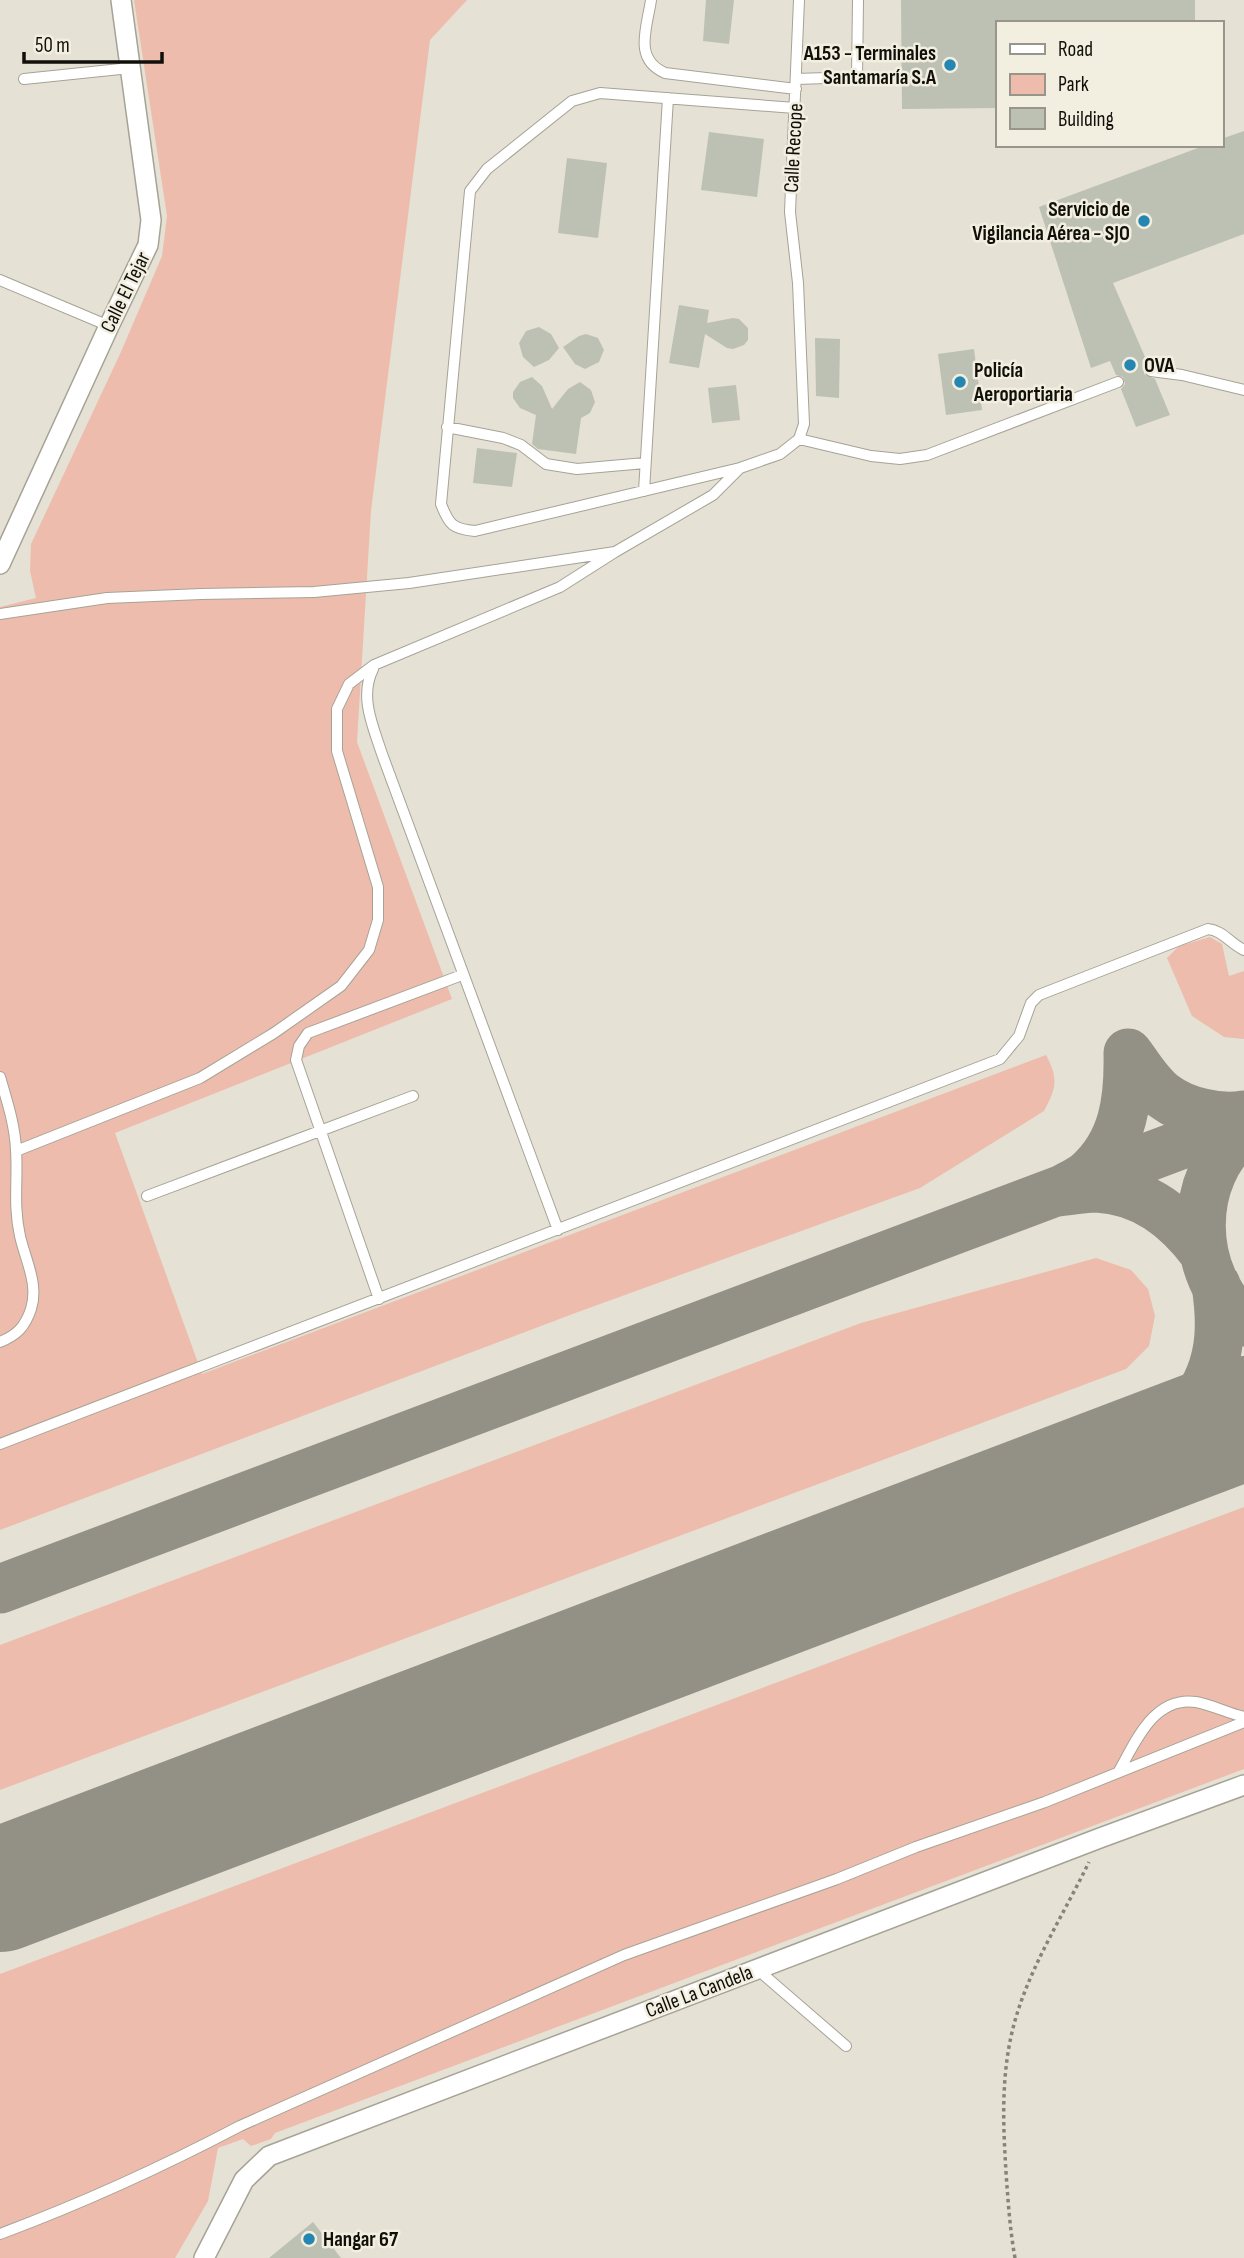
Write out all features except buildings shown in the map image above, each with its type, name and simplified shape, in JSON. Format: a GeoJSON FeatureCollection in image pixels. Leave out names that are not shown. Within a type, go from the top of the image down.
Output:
{"type":"FeatureCollection","features":[{"type":"Feature","properties":{"kind":"street","name":"Calle El Tejar"},"geometry":{"type":"LineString","coordinates":[[0,564],[148,245],[151,220],[121,0]]}},
{"type":"Feature","properties":{"kind":"street","name":"Calle La Candela"},"geometry":{"type":"LineString","coordinates":[[204,2258],[244,2180],[269,2156],[1244,1785]]}},
{"type":"Feature","properties":{"kind":"lane"},"geometry":{"type":"LineString","coordinates":[[651,0],[644,47],[647,60],[653,68],[665,74],[796,84],[857,78],[858,0]]}},
{"type":"Feature","properties":{"kind":"lane","name":"Calle Recope"},"geometry":{"type":"LineString","coordinates":[[799,0],[790,212],[798,283],[804,424],[799,439]]}},
{"type":"Feature","properties":{"kind":"lane"},"geometry":{"type":"LineString","coordinates":[[24,79],[130,68]]}},
{"type":"Feature","properties":{"kind":"lane"},"geometry":{"type":"LineString","coordinates":[[795,108],[600,93],[572,101],[486,169],[470,191],[441,504],[447,519],[458,529],[475,531],[740,468],[780,454],[799,439],[871,456],[900,459],[927,455],[1118,383]]}},
{"type":"Feature","properties":{"kind":"lane"},"geometry":{"type":"LineString","coordinates":[[644,491],[668,98]]}},
{"type":"Feature","properties":{"kind":"lane"},"geometry":{"type":"LineString","coordinates":[[0,280],[109,326]]}},
{"type":"Feature","properties":{"kind":"lane"},"geometry":{"type":"LineString","coordinates":[[1151,370],[1244,390]]}},
{"type":"Feature","properties":{"kind":"lane"},"geometry":{"type":"LineString","coordinates":[[447,428],[503,438],[521,446],[546,464],[577,469],[645,463]]}},
{"type":"Feature","properties":{"kind":"lane"},"geometry":{"type":"LineString","coordinates":[[16,1151],[200,1079],[274,1034],[341,986],[369,950],[378,920],[378,887],[337,751],[337,709],[349,684],[374,665],[560,587],[713,495],[740,468]]}},
{"type":"Feature","properties":{"kind":"lane"},"geometry":{"type":"LineString","coordinates":[[0,614],[107,598],[314,592],[409,583],[615,552]]}},
{"type":"Feature","properties":{"kind":"lane"},"geometry":{"type":"LineString","coordinates":[[374,665],[367,681],[365,698],[369,715],[462,975],[558,1230]]}},
{"type":"Feature","properties":{"kind":"lane"},"geometry":{"type":"LineString","coordinates":[[0,1444],[1000,1059],[1019,1036],[1031,1003],[1039,995],[1208,929],[1214,929],[1236,947],[1244,950]]}},
{"type":"Feature","properties":{"kind":"lane"},"geometry":{"type":"LineString","coordinates":[[379,1299],[296,1060],[299,1046],[308,1033],[462,975]]}},
{"type":"Feature","properties":{"kind":"lane"},"geometry":{"type":"LineString","coordinates":[[0,1077],[10,1113],[16,1151],[14,1193],[20,1236],[32,1273],[32,1307],[19,1333],[0,1342]]}},
{"type":"Feature","properties":{"kind":"lane"},"geometry":{"type":"LineString","coordinates":[[147,1196],[412,1096]]}},
{"type":"Feature","properties":{"kind":"lane"},"geometry":{"type":"LineString","coordinates":[[1119,1771],[1153,1715],[1173,1705],[1195,1702],[1244,1717]]}},
{"type":"Feature","properties":{"kind":"lane"},"geometry":{"type":"LineString","coordinates":[[0,2234],[59,2212],[183,2156],[240,2126],[624,1955],[1045,1802],[1244,1723]]}},
{"type":"Feature","properties":{"kind":"lane"},"geometry":{"type":"LineString","coordinates":[[757,1969],[846,2046]]}},
{"type":"Feature","properties":{"kind":"path"},"geometry":{"type":"LineString","coordinates":[[1015,2258],[1002,2116],[1013,2028],[1034,1969],[1100,1838]]}},
{"type":"Feature","properties":{"kind":"green space"},"geometry":{"type":"Polygon","coordinates":[[[134,0],[467,0],[430,40],[371,511],[357,742],[452,999],[115,1133],[202,1374],[1046,1055],[1053,1071],[1054,1084],[1044,1111],[920,1188],[578,1312],[0,1530],[0,607],[36,598],[30,571],[31,544],[120,354],[162,256],[167,216],[134,0]]]}},
{"type":"Feature","properties":{"kind":"green space"},"geometry":{"type":"Polygon","coordinates":[[[1210,937],[1222,944],[1229,976],[1244,971],[1244,1039],[1224,1037],[1192,1016],[1167,958],[1179,946],[1210,937]]]}},
{"type":"Feature","properties":{"kind":"green space"},"geometry":{"type":"Polygon","coordinates":[[[1096,1258],[1131,1270],[1148,1289],[1155,1316],[1149,1346],[1126,1369],[0,1790],[0,1645],[861,1323],[1096,1258]]]}},
{"type":"Feature","properties":{"kind":"green space"},"geometry":{"type":"Polygon","coordinates":[[[1244,1507],[1244,1769],[275,2133],[271,2139],[251,2146],[243,2139],[218,2148],[208,2201],[175,2258],[0,2258],[0,1974],[1244,1507]]]}},
{"type":"Feature","properties":{"kind":"taxiway"},"geometry":{"type":"LineString","coordinates":[[1204,1253],[1170,1217],[1144,1200],[1129,1194],[1096,1188],[1058,1192],[1087,1175],[1109,1149],[1122,1119],[1128,1053],[1144,1076],[1172,1102],[1202,1113],[1244,1115]]}},
{"type":"Feature","properties":{"kind":"taxiway"},"geometry":{"type":"LineString","coordinates":[[0,1589],[1244,1121]]}},
{"type":"Feature","properties":{"kind":"taxiway"},"geometry":{"type":"LineString","coordinates":[[1244,1131],[1225,1151],[1212,1174],[1204,1199],[1201,1226],[1204,1253],[1212,1279],[1226,1302],[1244,1322]]}},
{"type":"Feature","properties":{"kind":"taxiway"},"geometry":{"type":"LineString","coordinates":[[1158,1450],[1189,1411],[1210,1375],[1219,1336],[1216,1285]]}},
{"type":"Feature","properties":{"kind":"runway"},"geometry":{"type":"LineString","coordinates":[[0,1890],[1244,1418]]}},
{"type":"Feature","properties":{"kind":"place","name":"A153 - Terminales Santamaría S.A"},"geometry":{"type":"Point","coordinates":[950,65]}},
{"type":"Feature","properties":{"kind":"place","name":"Servicio de Vigilancia Aérea - SJO"},"geometry":{"type":"Point","coordinates":[1144,221]}},
{"type":"Feature","properties":{"kind":"place","name":"OVA"},"geometry":{"type":"Point","coordinates":[1130,365]}},
{"type":"Feature","properties":{"kind":"place","name":"Policía Aeroportiaria"},"geometry":{"type":"Point","coordinates":[960,382]}},
{"type":"Feature","properties":{"kind":"place","name":"Hangar 67"},"geometry":{"type":"Point","coordinates":[309,2239]}}]}
